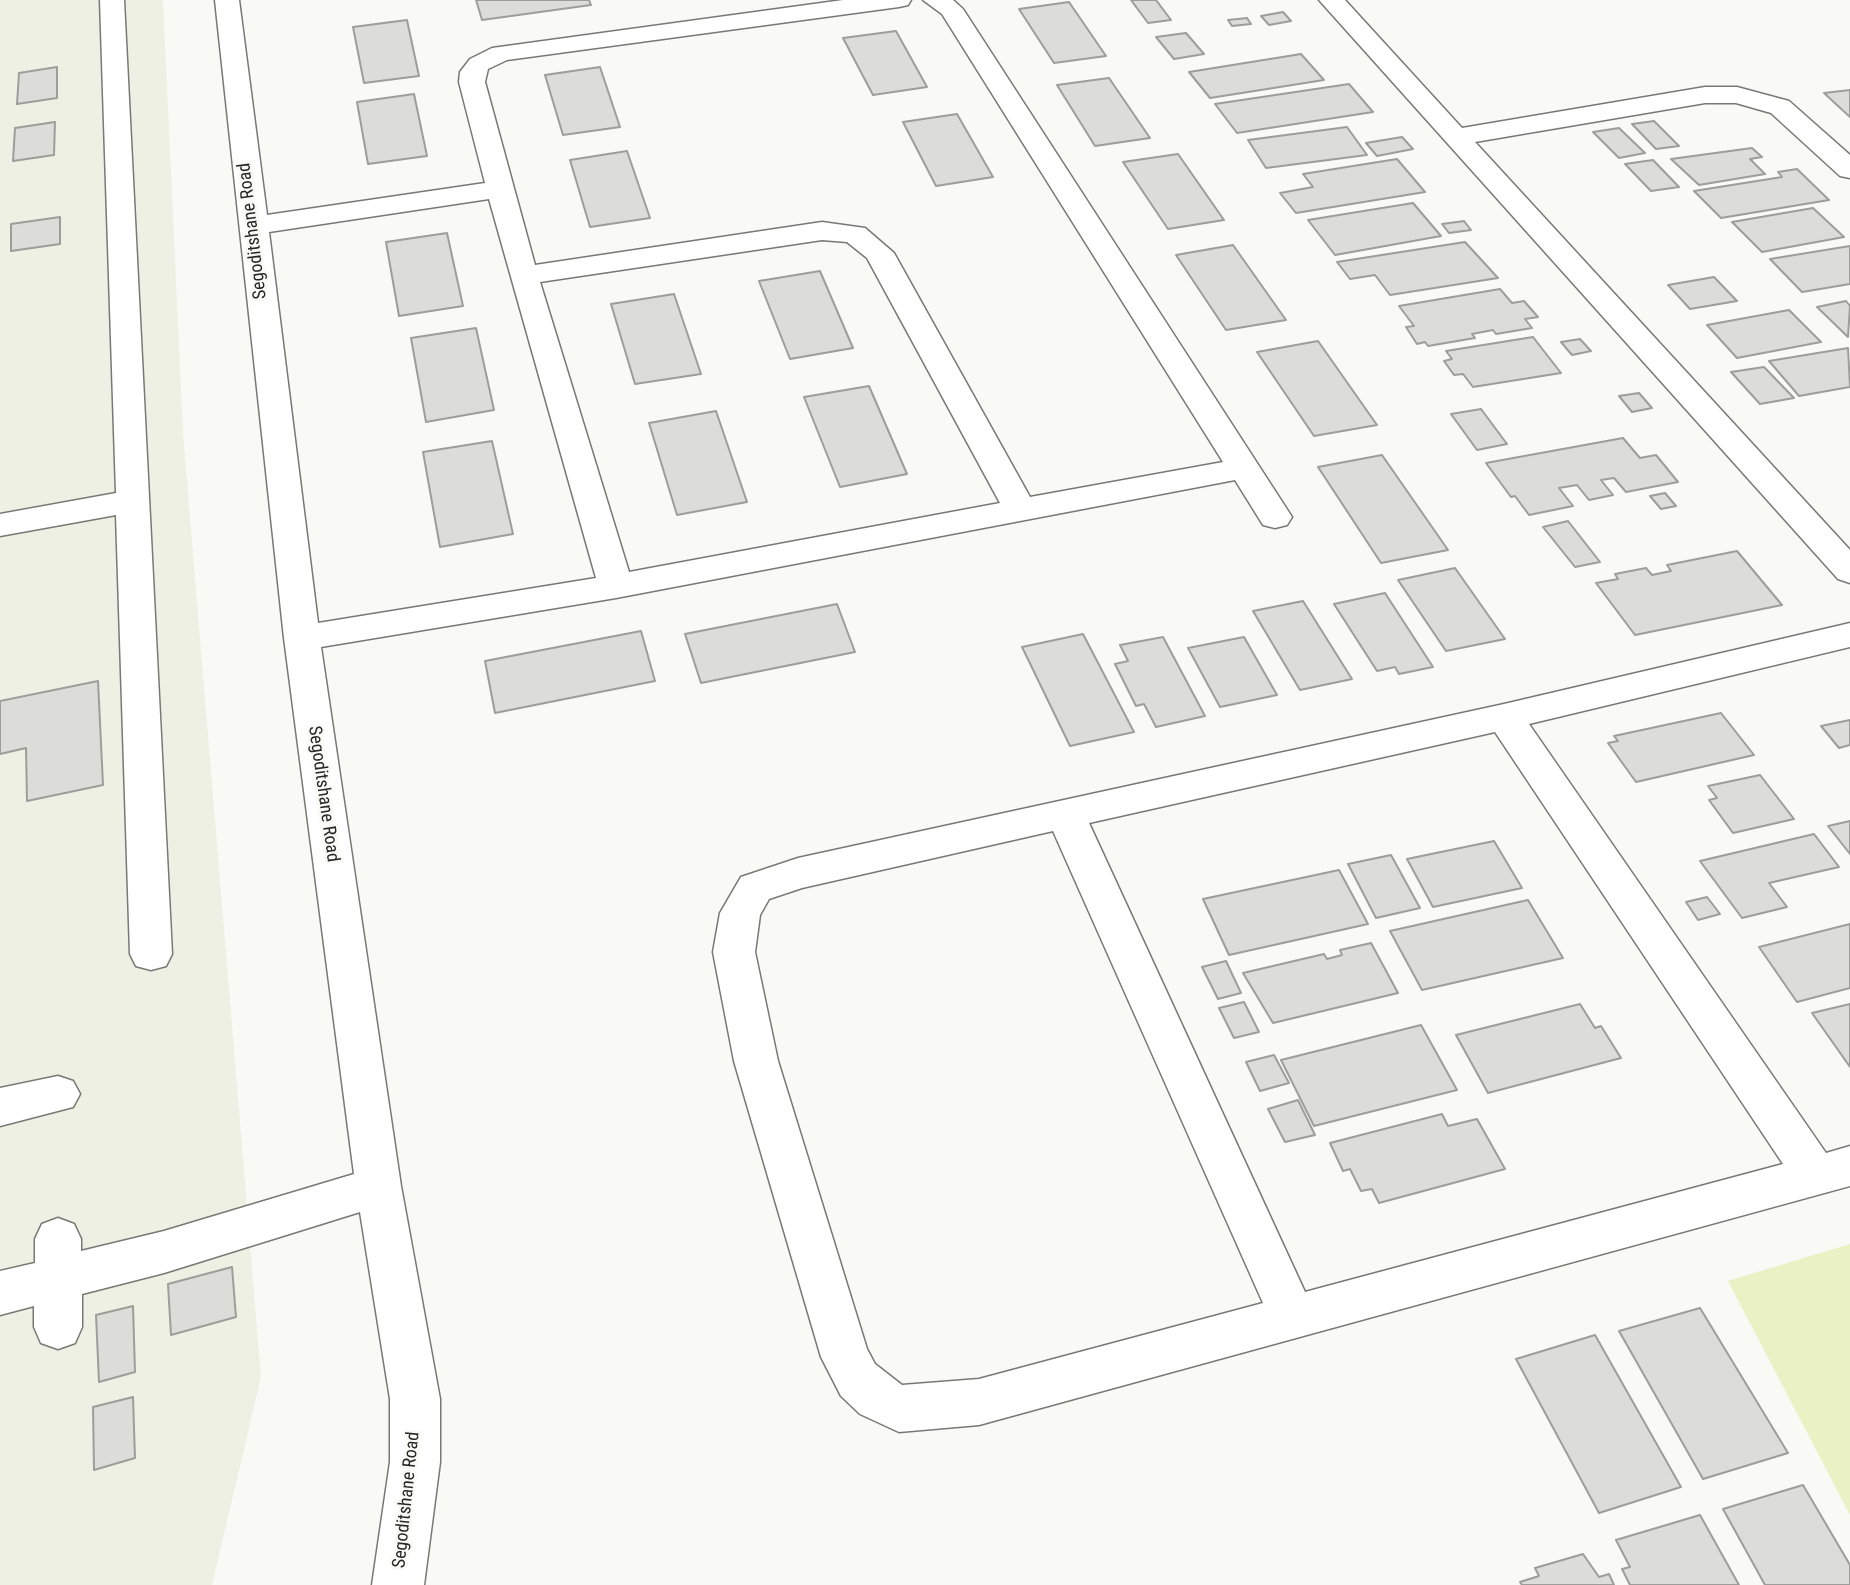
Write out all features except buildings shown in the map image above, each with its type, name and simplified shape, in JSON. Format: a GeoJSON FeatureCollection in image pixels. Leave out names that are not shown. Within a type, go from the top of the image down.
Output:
{"type":"FeatureCollection","features":[{"type":"Feature","properties":{"kind":"street"},"geometry":{"type":"LineString","coordinates":[[112,0],[151,954]]}},
{"type":"Feature","properties":{"kind":"street","name":"Segoditshane Road"},"geometry":{"type":"LineString","coordinates":[[227,0],[302,638],[378,1186],[415,1399],[415,1462],[398,1585]]}},
{"type":"Feature","properties":{"kind":"street"},"geometry":{"type":"LineString","coordinates":[[616,586],[499,189],[472,82],[479,64],[501,53],[899,0]]}},
{"type":"Feature","properties":{"kind":"street"},"geometry":{"type":"LineString","coordinates":[[935,0],[951,9],[1275,517]]}},
{"type":"Feature","properties":{"kind":"street"},"geometry":{"type":"LineString","coordinates":[[1331,0],[1850,571]]}},
{"type":"Feature","properties":{"kind":"street"},"geometry":{"type":"LineString","coordinates":[[1456,137],[1705,95],[1737,96],[1780,107],[1850,170]]}},
{"type":"Feature","properties":{"kind":"street"},"geometry":{"type":"LineString","coordinates":[[252,226],[499,189]]}},
{"type":"Feature","properties":{"kind":"street"},"geometry":{"type":"LineString","coordinates":[[523,276],[822,231],[855,234],[878,253],[1020,509]]}},
{"type":"Feature","properties":{"kind":"street"},"geometry":{"type":"LineString","coordinates":[[302,638],[616,586],[1245,468]]}},
{"type":"Feature","properties":{"kind":"street"},"geometry":{"type":"LineString","coordinates":[[0,525],[133,501]]}},
{"type":"Feature","properties":{"kind":"street"},"geometry":{"type":"LineString","coordinates":[[1504,718],[1833,1170],[979,1402],[899,1409],[877,1398],[858,1380],[845,1357],[756,1061],[734,952],[740,914],[755,888],[798,873],[1065,812],[1504,718],[1850,635]]}},
{"type":"Feature","properties":{"kind":"street"},"geometry":{"type":"LineString","coordinates":[[1065,812],[1293,1317]]}},
{"type":"Feature","properties":{"kind":"street"},"geometry":{"type":"LineString","coordinates":[[0,1107],[58,1094]]}},
{"type":"Feature","properties":{"kind":"street"},"geometry":{"type":"LineString","coordinates":[[0,1293],[57,1258],[164,1252],[378,1186]]}},
{"type":"Feature","properties":{"kind":"street"},"geometry":{"type":"LineString","coordinates":[[57,1258],[58,1327]]}},
{"type":"Feature","properties":{"kind":"shaded area"},"geometry":{"type":"Polygon","coordinates":[[[0,0],[163,0],[183,432],[261,1377],[212,1585],[0,1585],[0,0]]]}},
{"type":"Feature","properties":{"kind":"green space"},"geometry":{"type":"Polygon","coordinates":[[[1850,1244],[1850,1515],[1728,1281],[1850,1244]]]}}]}
